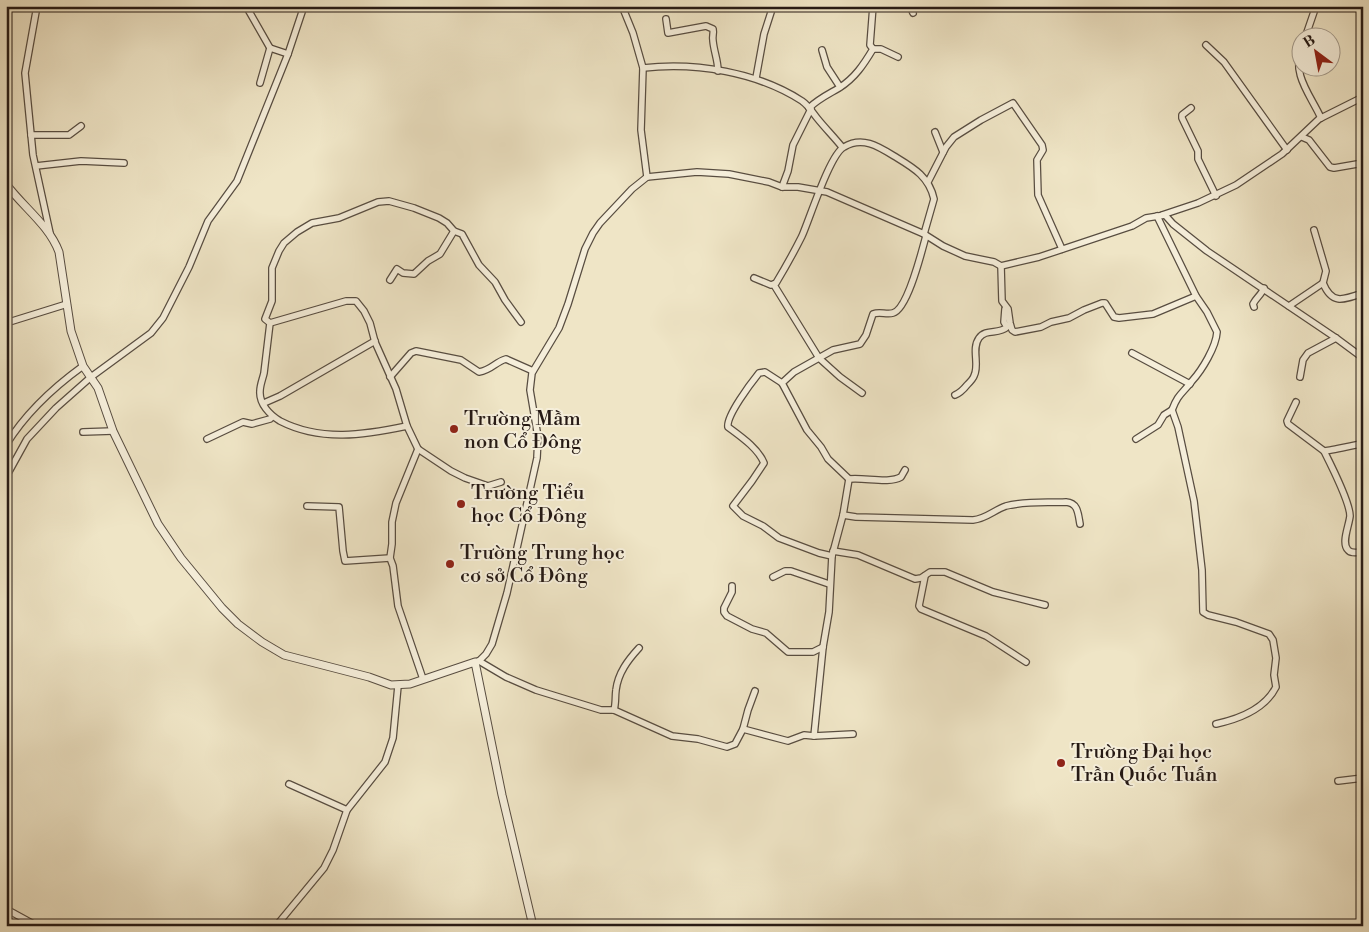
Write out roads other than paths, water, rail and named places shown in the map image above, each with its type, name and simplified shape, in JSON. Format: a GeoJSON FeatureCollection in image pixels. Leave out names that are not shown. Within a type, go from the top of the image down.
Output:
{"type":"FeatureCollection","features":[{"type":"Feature","properties":{"kind":"street"},"geometry":{"type":"LineString","coordinates":[[37,6],[25,73],[31,136],[51,235],[59,252],[73,339],[87,371],[98,388],[113,431],[158,524],[181,558],[222,608],[238,624],[273,649],[300,660],[398,686],[410,684],[477,662],[486,654],[492,644],[507,593],[537,458],[538,437],[530,390],[533,371],[559,328],[585,249],[593,233],[632,189],[647,177],[697,172],[728,174],[769,182],[782,187],[798,187],[827,192],[925,235],[965,256],[994,262],[1001,266],[1039,257],[1132,226],[1146,218],[1166,214],[1173,224],[1207,251],[1264,288],[1363,358]]}},
{"type":"Feature","properties":{"kind":"street"},"geometry":{"type":"LineString","coordinates":[[246,6],[270,48],[288,54]]}},
{"type":"Feature","properties":{"kind":"street"},"geometry":{"type":"LineString","coordinates":[[6,445],[17,428],[61,382],[87,371],[152,333],[163,318],[189,267],[208,221],[237,181],[288,54],[304,6]]}},
{"type":"Feature","properties":{"kind":"street"},"geometry":{"type":"LineString","coordinates":[[622,6],[644,68],[641,130],[647,177]]}},
{"type":"Feature","properties":{"kind":"street"},"geometry":{"type":"LineString","coordinates":[[756,78],[764,34],[773,6]]}},
{"type":"Feature","properties":{"kind":"street"},"geometry":{"type":"LineString","coordinates":[[873,6],[870,45],[873,48]]}},
{"type":"Feature","properties":{"kind":"street"},"geometry":{"type":"LineString","coordinates":[[910,6],[913,13]]}},
{"type":"Feature","properties":{"kind":"street"},"geometry":{"type":"LineString","coordinates":[[1308,28],[1316,6]]}},
{"type":"Feature","properties":{"kind":"street"},"geometry":{"type":"LineString","coordinates":[[666,19],[668,33],[706,26],[713,29],[713,43],[718,59],[718,71]]}},
{"type":"Feature","properties":{"kind":"street"},"geometry":{"type":"LineString","coordinates":[[1206,45],[1224,62],[1287,150]]}},
{"type":"Feature","properties":{"kind":"street"},"geometry":{"type":"LineString","coordinates":[[260,83],[270,48]]}},
{"type":"Feature","properties":{"kind":"street"},"geometry":{"type":"LineString","coordinates":[[873,48],[881,48],[898,57]]}},
{"type":"Feature","properties":{"kind":"street"},"geometry":{"type":"LineString","coordinates":[[782,187],[793,145],[810,109],[817,101],[840,87],[857,73],[873,48]]}},
{"type":"Feature","properties":{"kind":"street"},"geometry":{"type":"LineString","coordinates":[[822,50],[827,67],[840,87]]}},
{"type":"Feature","properties":{"kind":"street"},"geometry":{"type":"LineString","coordinates":[[644,68],[684,67],[756,78],[802,102],[842,147]]}},
{"type":"Feature","properties":{"kind":"street"},"geometry":{"type":"LineString","coordinates":[[1300,78],[1321,118]]}},
{"type":"Feature","properties":{"kind":"street"},"geometry":{"type":"LineString","coordinates":[[1160,216],[1216,196],[1262,169],[1287,150],[1321,118],[1363,97]]}},
{"type":"Feature","properties":{"kind":"street"},"geometry":{"type":"LineString","coordinates":[[928,182],[949,142],[965,130],[1010,104],[1015,104],[1043,147],[1037,160],[1038,195],[1062,249]]}},
{"type":"Feature","properties":{"kind":"street"},"geometry":{"type":"LineString","coordinates":[[1191,108],[1182,115],[1182,118],[1198,151],[1198,159],[1216,196]]}},
{"type":"Feature","properties":{"kind":"street"},"geometry":{"type":"LineString","coordinates":[[31,136],[69,135],[81,126]]}},
{"type":"Feature","properties":{"kind":"street"},"geometry":{"type":"LineString","coordinates":[[935,132],[943,152]]}},
{"type":"Feature","properties":{"kind":"street"},"geometry":{"type":"LineString","coordinates":[[1302,137],[1309,140],[1330,167],[1334,168],[1363,162]]}},
{"type":"Feature","properties":{"kind":"street"},"geometry":{"type":"LineString","coordinates":[[774,285],[800,238],[812,212],[818,191],[842,147],[857,142],[874,144],[924,176],[934,198],[913,282],[897,311],[891,314],[876,312],[860,344],[833,350],[794,372],[782,383]]}},
{"type":"Feature","properties":{"kind":"street"},"geometry":{"type":"LineString","coordinates":[[36,166],[81,161],[124,163]]}},
{"type":"Feature","properties":{"kind":"street"},"geometry":{"type":"LineString","coordinates":[[6,184],[51,235]]}},
{"type":"Feature","properties":{"kind":"street"},"geometry":{"type":"LineString","coordinates":[[270,323],[266,319],[272,301],[272,268],[284,243],[309,225],[339,218],[378,202],[389,201],[439,218],[454,231],[462,234],[480,265],[496,282],[505,300],[521,322]]}},
{"type":"Feature","properties":{"kind":"street"},"geometry":{"type":"LineString","coordinates":[[1136,438],[1158,425],[1164,415],[1172,410],[1178,395],[1190,384],[1211,351],[1217,334],[1216,326],[1196,296],[1188,281],[1188,277],[1168,242],[1160,216]]}},
{"type":"Feature","properties":{"kind":"street"},"geometry":{"type":"LineString","coordinates":[[1314,230],[1326,271],[1323,283],[1328,293],[1334,298],[1351,297],[1363,293]]}},
{"type":"Feature","properties":{"kind":"street"},"geometry":{"type":"LineString","coordinates":[[390,280],[397,269],[414,274],[428,261],[440,254],[454,231]]}},
{"type":"Feature","properties":{"kind":"street"},"geometry":{"type":"LineString","coordinates":[[1001,266],[1002,301],[1008,309],[1012,330],[1015,332],[1041,327],[1050,322],[1069,318],[1102,302],[1105,303],[1114,317],[1119,318],[1153,314],[1196,296]]}},
{"type":"Feature","properties":{"kind":"street"},"geometry":{"type":"LineString","coordinates":[[754,278],[771,286],[774,285]]}},
{"type":"Feature","properties":{"kind":"street"},"geometry":{"type":"LineString","coordinates":[[1288,306],[1323,283]]}},
{"type":"Feature","properties":{"kind":"street"},"geometry":{"type":"LineString","coordinates":[[774,285],[819,358],[840,378],[862,393]]}},
{"type":"Feature","properties":{"kind":"street"},"geometry":{"type":"LineString","coordinates":[[1254,307],[1254,300],[1264,288]]}},
{"type":"Feature","properties":{"kind":"street"},"geometry":{"type":"LineString","coordinates":[[270,323],[283,321],[346,301],[356,301],[364,310],[407,426],[418,450],[466,478],[488,486],[501,482]]}},
{"type":"Feature","properties":{"kind":"street"},"geometry":{"type":"LineString","coordinates":[[6,323],[66,304]]}},
{"type":"Feature","properties":{"kind":"street"},"geometry":{"type":"LineString","coordinates":[[955,394],[959,394],[975,375],[977,340],[982,334],[1004,330],[1007,327],[1004,322],[1005,306]]}},
{"type":"Feature","properties":{"kind":"street"},"geometry":{"type":"LineString","coordinates":[[270,323],[259,392],[272,417],[299,430],[326,435],[365,434],[407,426]]}},
{"type":"Feature","properties":{"kind":"street"},"geometry":{"type":"LineString","coordinates":[[1300,377],[1303,360],[1308,353],[1336,338]]}},
{"type":"Feature","properties":{"kind":"street"},"geometry":{"type":"LineString","coordinates":[[264,403],[280,396],[375,341]]}},
{"type":"Feature","properties":{"kind":"street"},"geometry":{"type":"LineString","coordinates":[[390,377],[411,353],[416,351],[461,360],[479,372],[493,368],[501,360],[506,359],[533,371]]}},
{"type":"Feature","properties":{"kind":"street"},"geometry":{"type":"LineString","coordinates":[[1132,353],[1190,384]]}},
{"type":"Feature","properties":{"kind":"street"},"geometry":{"type":"LineString","coordinates":[[6,477],[28,439],[87,371]]}},
{"type":"Feature","properties":{"kind":"street"},"geometry":{"type":"LineString","coordinates":[[905,470],[903,475],[897,479],[849,479],[828,459],[807,430],[782,383],[765,372],[761,372],[736,406],[727,423],[728,427],[749,444],[762,458],[764,463],[732,506],[743,516],[763,526],[779,538],[819,553],[853,554],[915,579],[934,572],[945,572],[993,592],[1046,605]]}},
{"type":"Feature","properties":{"kind":"street"},"geometry":{"type":"LineString","coordinates":[[1296,402],[1287,421],[1288,424],[1324,451],[1350,514],[1345,544],[1347,550],[1350,552],[1363,552]]}},
{"type":"Feature","properties":{"kind":"street"},"geometry":{"type":"LineString","coordinates":[[1172,410],[1178,427],[1194,501],[1202,563],[1203,612],[1268,633],[1273,640],[1276,658],[1274,675],[1276,687],[1266,700],[1247,714],[1216,724]]}},
{"type":"Feature","properties":{"kind":"street"},"geometry":{"type":"LineString","coordinates":[[207,439],[243,422],[252,424],[272,417]]}},
{"type":"Feature","properties":{"kind":"street"},"geometry":{"type":"LineString","coordinates":[[83,432],[113,431]]}},
{"type":"Feature","properties":{"kind":"street"},"geometry":{"type":"LineString","coordinates":[[1324,451],[1328,452],[1341,447],[1363,443]]}},
{"type":"Feature","properties":{"kind":"street"},"geometry":{"type":"LineString","coordinates":[[418,450],[396,503],[392,522],[390,558],[393,566],[398,606],[423,679]]}},
{"type":"Feature","properties":{"kind":"street"},"geometry":{"type":"LineString","coordinates":[[814,736],[823,646],[829,612],[829,584],[833,554],[843,515],[849,479]]}},
{"type":"Feature","properties":{"kind":"street"},"geometry":{"type":"LineString","coordinates":[[843,515],[856,517],[974,520],[984,518],[1006,506],[1019,503],[1071,502],[1076,506],[1080,524]]}},
{"type":"Feature","properties":{"kind":"street"},"geometry":{"type":"LineString","coordinates":[[307,506],[338,507],[340,509],[345,561],[390,558]]}},
{"type":"Feature","properties":{"kind":"street"},"geometry":{"type":"LineString","coordinates":[[773,577],[785,571],[791,571],[829,584]]}},
{"type":"Feature","properties":{"kind":"street"},"geometry":{"type":"LineString","coordinates":[[926,574],[919,606],[921,609],[986,636],[1026,662]]}},
{"type":"Feature","properties":{"kind":"street"},"geometry":{"type":"LineString","coordinates":[[732,586],[732,592],[724,608],[724,612],[728,616],[752,630],[766,633],[788,652],[813,652],[823,646]]}},
{"type":"Feature","properties":{"kind":"street"},"geometry":{"type":"LineString","coordinates":[[614,710],[619,678],[625,664],[639,648]]}},
{"type":"Feature","properties":{"kind":"street"},"geometry":{"type":"LineString","coordinates":[[477,662],[536,690],[601,710],[614,710],[672,736],[698,739],[727,747],[735,744],[743,729],[756,691]]}},
{"type":"Feature","properties":{"kind":"street"},"geometry":{"type":"LineString","coordinates":[[477,662],[502,795],[533,926]]}},
{"type":"Feature","properties":{"kind":"street"},"geometry":{"type":"LineString","coordinates":[[276,926],[324,868],[333,850],[347,810],[380,770],[389,755],[394,738],[398,686]]}},
{"type":"Feature","properties":{"kind":"street"},"geometry":{"type":"LineString","coordinates":[[743,729],[788,740],[804,735],[853,734]]}},
{"type":"Feature","properties":{"kind":"street"},"geometry":{"type":"LineString","coordinates":[[1338,781],[1363,778]]}},
{"type":"Feature","properties":{"kind":"street"},"geometry":{"type":"LineString","coordinates":[[289,784],[347,810]]}},
{"type":"Feature","properties":{"kind":"street"},"geometry":{"type":"LineString","coordinates":[[6,909],[37,926]]}},
{"type":"Feature","properties":{"kind":"street"},"geometry":{"type":"LineString","coordinates":[[6,919],[12,913]]}},
{"type":"Feature","properties":{"kind":"place","name":"Trường Mầm non Cổ Đông"},"geometry":{"type":"Point","coordinates":[454,429]}},
{"type":"Feature","properties":{"kind":"place","name":"Trường Tiểu học Cổ Đông"},"geometry":{"type":"Point","coordinates":[461,504]}},
{"type":"Feature","properties":{"kind":"place","name":"Trường Trung học cơ sở Cổ Đông"},"geometry":{"type":"Point","coordinates":[450,564]}},
{"type":"Feature","properties":{"kind":"place","name":"Trường Đại học Trần Quốc Tuấn"},"geometry":{"type":"Point","coordinates":[1061,763]}}]}
